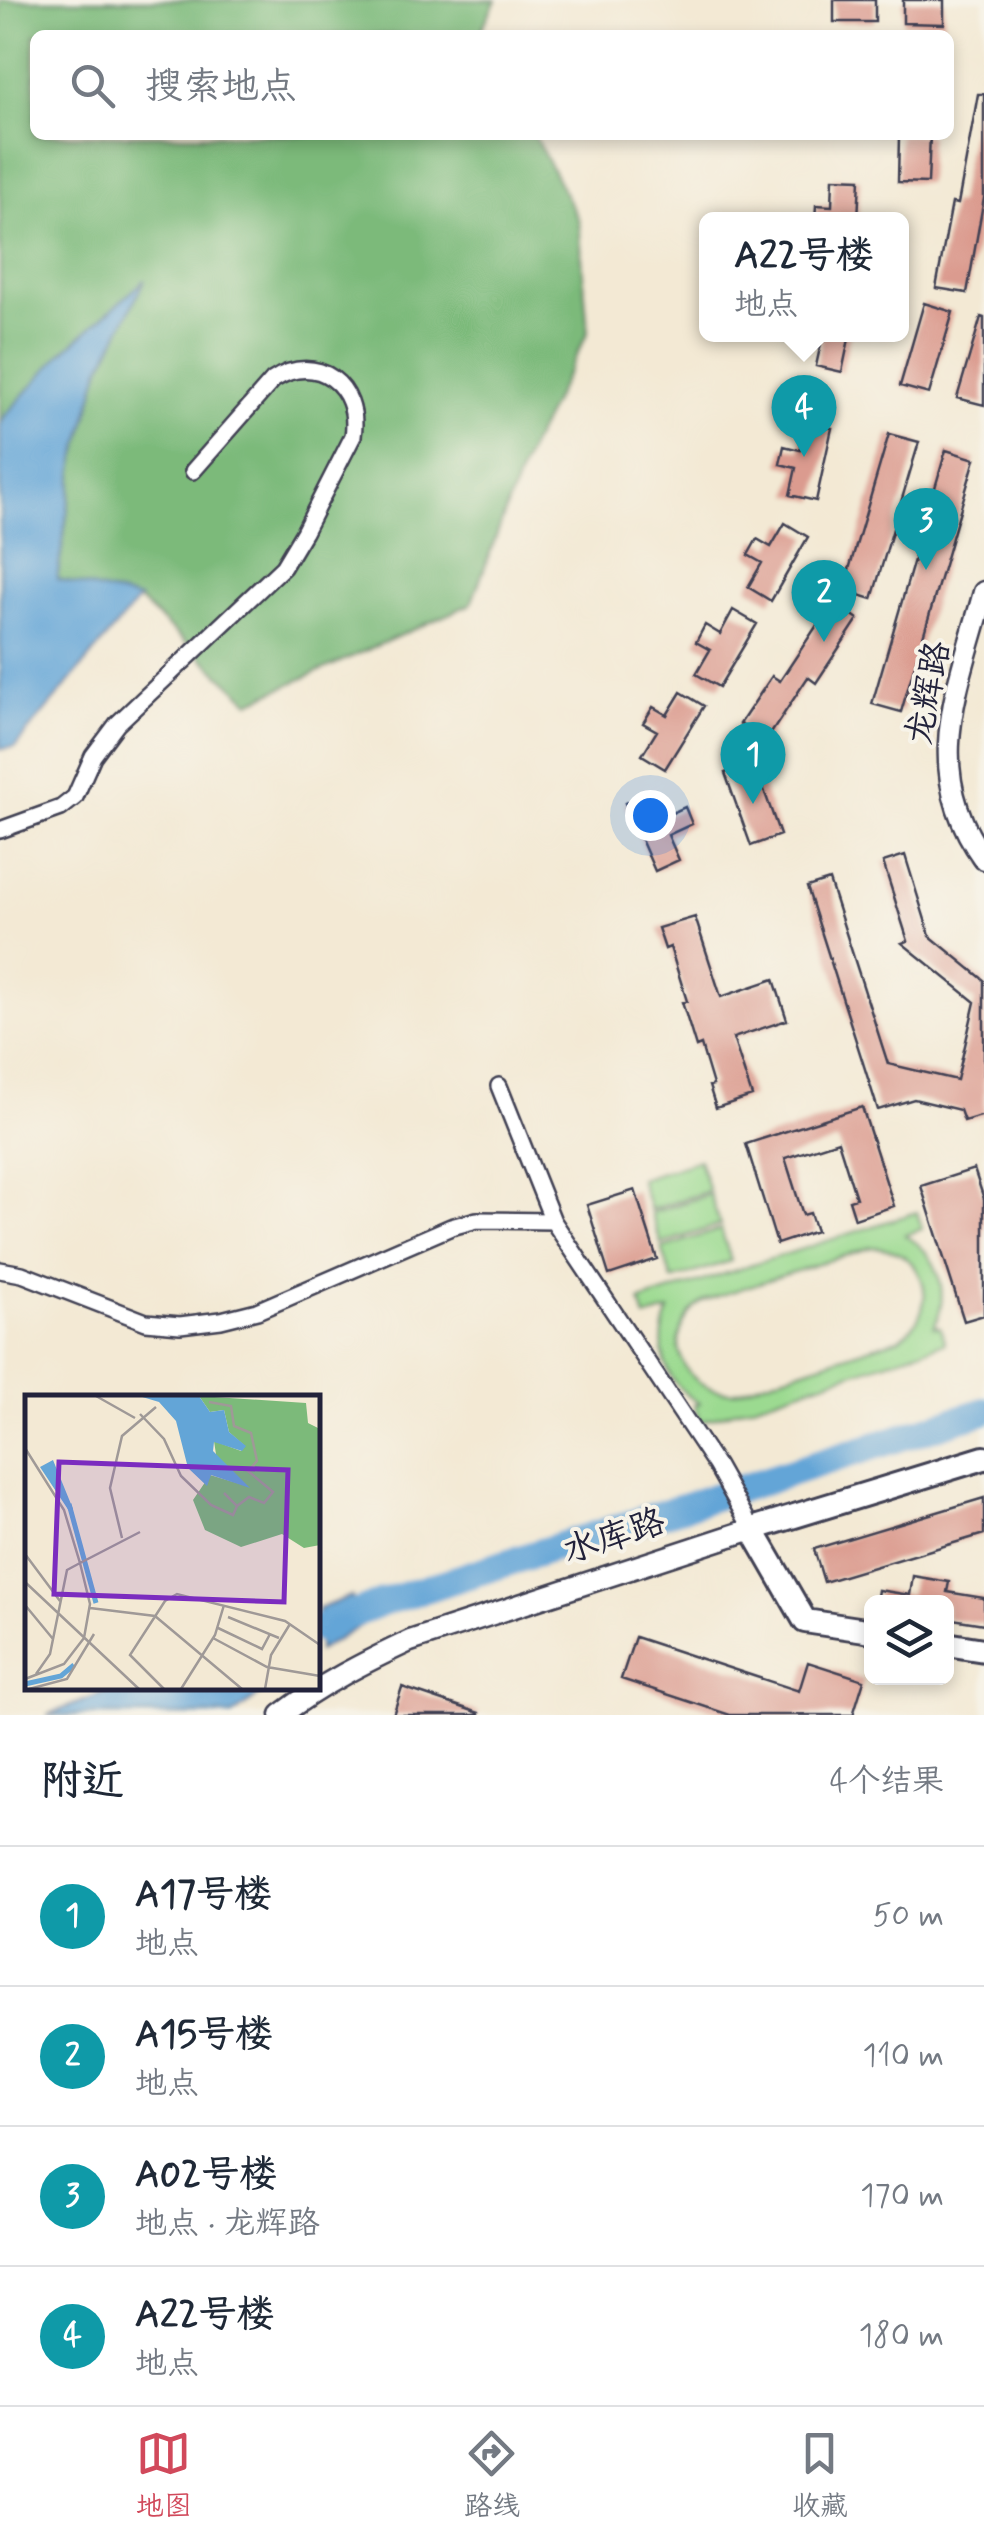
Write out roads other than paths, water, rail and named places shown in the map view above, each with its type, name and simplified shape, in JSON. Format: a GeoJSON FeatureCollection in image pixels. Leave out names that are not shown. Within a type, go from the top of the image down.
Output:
{"type":"FeatureCollection","features":[{"type":"Feature","properties":{"kind":"main road","name":"水库路"},"geometry":{"type":"LineString","coordinates":[[752,1529],[984,1458]]}},
{"type":"Feature","properties":{"kind":"main road"},"geometry":{"type":"LineString","coordinates":[[752,1529],[805,1621],[864,1631]]}},
{"type":"Feature","properties":{"kind":"main road"},"geometry":{"type":"LineString","coordinates":[[954,1645],[984,1650]]}},
{"type":"Feature","properties":{"kind":"street"},"geometry":{"type":"LineString","coordinates":[[0,830],[60,808],[74,797],[93,756],[118,724],[283,567],[352,436],[356,418],[352,402],[333,378],[301,369],[285,372],[193,470]]}},
{"type":"Feature","properties":{"kind":"street","name":"龙辉路"},"geometry":{"type":"LineString","coordinates":[[984,592],[947,747],[953,798],[984,859]]}},
{"type":"Feature","properties":{"kind":"street"},"geometry":{"type":"LineString","coordinates":[[499,1086],[553,1221],[716,1466],[752,1529]]}},
{"type":"Feature","properties":{"kind":"street"},"geometry":{"type":"LineString","coordinates":[[0,1270],[22,1274],[146,1322],[180,1325],[258,1311],[451,1226],[477,1220],[553,1221]]}},
{"type":"Feature","properties":{"kind":"street","name":"水库路"},"geometry":{"type":"LineString","coordinates":[[320,1687],[410,1640],[752,1529]]}},
{"type":"Feature","properties":{"kind":"street","name":"水库路"},"geometry":{"type":"LineString","coordinates":[[281,1715],[315,1690]]}},
{"type":"Feature","properties":{"kind":"water"},"geometry":{"type":"Polygon","coordinates":[[[145,280],[100,370],[75,462],[57,579],[139,599],[15,747],[0,749],[0,426],[62,353],[145,280]]]}},
{"type":"Feature","properties":{"kind":"water"},"geometry":{"type":"Polygon","coordinates":[[[351,1596],[363,1624],[320,1650],[320,1608],[351,1596]]]}},
{"type":"Feature","properties":{"kind":"water"},"geometry":{"type":"Polygon","coordinates":[[[112,1690],[266,1690],[233,1715],[47,1715],[112,1690]]]}},
{"type":"Feature","properties":{"kind":"waterway"},"geometry":{"type":"LineString","coordinates":[[320,1627],[387,1601],[984,1411]]}},
{"type":"Feature","properties":{"kind":"place","name":"A22号楼"},"geometry":{"type":"Point","coordinates":[804,457]}},
{"type":"Feature","properties":{"kind":"place","name":"A02号楼"},"geometry":{"type":"Point","coordinates":[926,570]}},
{"type":"Feature","properties":{"kind":"place","name":"A15号楼"},"geometry":{"type":"Point","coordinates":[824,642]}},
{"type":"Feature","properties":{"kind":"place","name":"A17号楼"},"geometry":{"type":"Point","coordinates":[753,804]}}]}
